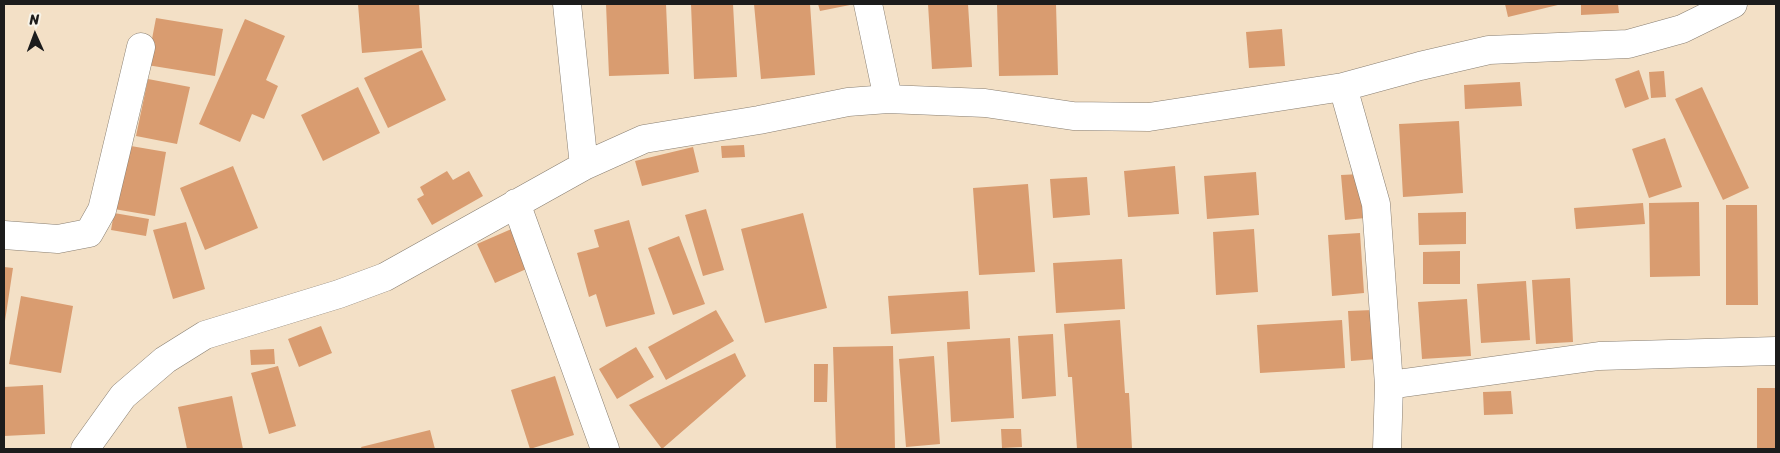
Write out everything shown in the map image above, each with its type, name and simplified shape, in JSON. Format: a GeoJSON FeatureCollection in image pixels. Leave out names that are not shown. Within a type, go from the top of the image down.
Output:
{"type":"FeatureCollection","features":[{"type":"Feature","properties":{"kind":"street"},"geometry":{"type":"LineString","coordinates":[[567,4],[584,166]]}},
{"type":"Feature","properties":{"kind":"street"},"geometry":{"type":"LineString","coordinates":[[868,4],[888,99]]}},
{"type":"Feature","properties":{"kind":"street"},"geometry":{"type":"LineString","coordinates":[[85,449],[123,396],[165,360],[205,334],[339,294],[386,277],[584,166],[644,139],[759,120],[848,102],[888,99],[985,103],[1073,116],[1149,118],[1343,87],[1489,50],[1628,44],[1682,29],[1733,4]]}},
{"type":"Feature","properties":{"kind":"street"},"geometry":{"type":"LineString","coordinates":[[4,235],[58,239],[89,233],[102,210],[141,47]]}},
{"type":"Feature","properties":{"kind":"street"},"geometry":{"type":"LineString","coordinates":[[1343,87],[1376,204],[1389,385],[1387,449]]}},
{"type":"Feature","properties":{"kind":"street"},"geometry":{"type":"LineString","coordinates":[[516,203],[605,449]]}},
{"type":"Feature","properties":{"kind":"street"},"geometry":{"type":"LineString","coordinates":[[1389,385],[1599,356],[1776,351]]}},
{"type":"Feature","properties":{"kind":"building"},"geometry":{"type":"Polygon","coordinates":[[[358,4],[419,4],[422,48],[362,53],[358,4]]]}},
{"type":"Feature","properties":{"kind":"building"},"geometry":{"type":"Polygon","coordinates":[[[606,4],[666,4],[669,74],[609,76],[606,4]]]}},
{"type":"Feature","properties":{"kind":"building"},"geometry":{"type":"Polygon","coordinates":[[[691,4],[733,4],[737,77],[694,79],[691,4]]]}},
{"type":"Feature","properties":{"kind":"building"},"geometry":{"type":"Polygon","coordinates":[[[754,4],[810,4],[815,75],[761,79],[754,4]]]}},
{"type":"Feature","properties":{"kind":"building"},"geometry":{"type":"Polygon","coordinates":[[[818,4],[850,4],[850,5],[820,11],[818,4]]]}},
{"type":"Feature","properties":{"kind":"building"},"geometry":{"type":"Polygon","coordinates":[[[928,4],[968,4],[972,67],[932,69],[928,4]]]}},
{"type":"Feature","properties":{"kind":"building"},"geometry":{"type":"Polygon","coordinates":[[[997,4],[1056,4],[1058,75],[999,76],[997,4]]]}},
{"type":"Feature","properties":{"kind":"building"},"geometry":{"type":"Polygon","coordinates":[[[1505,4],[1562,4],[1508,17],[1505,4]]]}},
{"type":"Feature","properties":{"kind":"building"},"geometry":{"type":"Polygon","coordinates":[[[1581,4],[1618,4],[1619,13],[1581,15],[1581,4]]]}},
{"type":"Feature","properties":{"kind":"building"},"geometry":{"type":"Polygon","coordinates":[[[156,18],[223,29],[215,76],[147,65],[156,18]]]}},
{"type":"Feature","properties":{"kind":"building"},"geometry":{"type":"Polygon","coordinates":[[[245,19],[285,36],[266,80],[278,86],[264,119],[252,114],[240,142],[199,124],[245,19]]]}},
{"type":"Feature","properties":{"kind":"building"},"geometry":{"type":"Polygon","coordinates":[[[1282,29],[1285,66],[1249,68],[1246,32],[1282,29]]]}},
{"type":"Feature","properties":{"kind":"building"},"geometry":{"type":"Polygon","coordinates":[[[422,50],[446,100],[388,128],[364,78],[422,50]]]}},
{"type":"Feature","properties":{"kind":"building"},"geometry":{"type":"Polygon","coordinates":[[[1639,70],[1649,99],[1625,108],[1615,79],[1639,70]]]}},
{"type":"Feature","properties":{"kind":"building"},"geometry":{"type":"Polygon","coordinates":[[[1664,71],[1666,97],[1651,98],[1649,72],[1664,71]]]}},
{"type":"Feature","properties":{"kind":"building"},"geometry":{"type":"Polygon","coordinates":[[[148,79],[190,87],[177,144],[136,136],[148,79]]]}},
{"type":"Feature","properties":{"kind":"building"},"geometry":{"type":"Polygon","coordinates":[[[1520,82],[1522,106],[1465,109],[1464,85],[1520,82]]]}},
{"type":"Feature","properties":{"kind":"building"},"geometry":{"type":"Polygon","coordinates":[[[358,87],[380,133],[323,161],[301,115],[358,87]]]}},
{"type":"Feature","properties":{"kind":"building"},"geometry":{"type":"Polygon","coordinates":[[[1702,87],[1749,188],[1723,200],[1675,99],[1702,87]]]}},
{"type":"Feature","properties":{"kind":"building"},"geometry":{"type":"Polygon","coordinates":[[[1459,121],[1463,193],[1403,197],[1399,124],[1459,121]]]}},
{"type":"Feature","properties":{"kind":"building"},"geometry":{"type":"Polygon","coordinates":[[[1665,138],[1682,187],[1649,198],[1632,149],[1665,138]]]}},
{"type":"Feature","properties":{"kind":"building"},"geometry":{"type":"Polygon","coordinates":[[[125,145],[166,152],[155,216],[114,209],[125,145]]]}},
{"type":"Feature","properties":{"kind":"building"},"geometry":{"type":"Polygon","coordinates":[[[744,145],[745,157],[722,158],[721,146],[744,145]]]}},
{"type":"Feature","properties":{"kind":"building"},"geometry":{"type":"Polygon","coordinates":[[[693,147],[699,172],[642,186],[635,161],[693,147]]]}},
{"type":"Feature","properties":{"kind":"building"},"geometry":{"type":"Polygon","coordinates":[[[233,166],[258,228],[205,250],[180,188],[233,166]]]}},
{"type":"Feature","properties":{"kind":"building"},"geometry":{"type":"Polygon","coordinates":[[[1175,166],[1179,214],[1128,217],[1124,171],[1175,166]]]}},
{"type":"Feature","properties":{"kind":"building"},"geometry":{"type":"Polygon","coordinates":[[[447,171],[453,180],[469,171],[483,196],[432,225],[417,199],[424,195],[420,187],[447,171]]]}},
{"type":"Feature","properties":{"kind":"building"},"geometry":{"type":"Polygon","coordinates":[[[1256,172],[1259,215],[1207,219],[1204,176],[1256,172]]]}},
{"type":"Feature","properties":{"kind":"building"},"geometry":{"type":"Polygon","coordinates":[[[1361,174],[1365,218],[1345,220],[1341,175],[1361,174]]]}},
{"type":"Feature","properties":{"kind":"building"},"geometry":{"type":"Polygon","coordinates":[[[1087,177],[1090,215],[1053,218],[1050,179],[1087,177]]]}},
{"type":"Feature","properties":{"kind":"building"},"geometry":{"type":"Polygon","coordinates":[[[1028,184],[1035,272],[979,275],[973,188],[1028,184]]]}},
{"type":"Feature","properties":{"kind":"building"},"geometry":{"type":"Polygon","coordinates":[[[1699,202],[1700,276],[1650,277],[1649,203],[1699,202]]]}},
{"type":"Feature","properties":{"kind":"building"},"geometry":{"type":"Polygon","coordinates":[[[1643,203],[1645,224],[1576,229],[1574,208],[1643,203]]]}},
{"type":"Feature","properties":{"kind":"building"},"geometry":{"type":"Polygon","coordinates":[[[1726,205],[1757,205],[1758,305],[1726,305],[1726,205]]]}},
{"type":"Feature","properties":{"kind":"building"},"geometry":{"type":"Polygon","coordinates":[[[706,209],[724,270],[703,276],[685,215],[706,209]]]}},
{"type":"Feature","properties":{"kind":"building"},"geometry":{"type":"Polygon","coordinates":[[[1466,212],[1466,244],[1419,245],[1418,213],[1466,212]]]}},
{"type":"Feature","properties":{"kind":"building"},"geometry":{"type":"Polygon","coordinates":[[[114,213],[149,219],[146,236],[111,230],[114,213]]]}},
{"type":"Feature","properties":{"kind":"building"},"geometry":{"type":"Polygon","coordinates":[[[803,213],[827,308],[765,323],[741,229],[803,213]]]}},
{"type":"Feature","properties":{"kind":"building"},"geometry":{"type":"Polygon","coordinates":[[[629,220],[655,314],[606,327],[596,294],[589,297],[577,253],[599,247],[594,230],[629,220]]]}},
{"type":"Feature","properties":{"kind":"building"},"geometry":{"type":"Polygon","coordinates":[[[186,222],[205,289],[173,299],[153,230],[186,222]]]}},
{"type":"Feature","properties":{"kind":"building"},"geometry":{"type":"Polygon","coordinates":[[[516,227],[533,266],[495,283],[477,244],[516,227]]]}},
{"type":"Feature","properties":{"kind":"building"},"geometry":{"type":"Polygon","coordinates":[[[1254,229],[1258,292],[1216,295],[1213,232],[1254,229]]]}},
{"type":"Feature","properties":{"kind":"building"},"geometry":{"type":"Polygon","coordinates":[[[1360,233],[1364,293],[1332,296],[1328,235],[1360,233]]]}},
{"type":"Feature","properties":{"kind":"building"},"geometry":{"type":"Polygon","coordinates":[[[679,236],[705,304],[673,315],[648,248],[679,236]]]}},
{"type":"Feature","properties":{"kind":"building"},"geometry":{"type":"Polygon","coordinates":[[[1460,251],[1460,284],[1423,284],[1423,252],[1460,251]]]}},
{"type":"Feature","properties":{"kind":"building"},"geometry":{"type":"Polygon","coordinates":[[[1122,259],[1125,309],[1056,313],[1053,263],[1122,259]]]}},
{"type":"Feature","properties":{"kind":"building"},"geometry":{"type":"Polygon","coordinates":[[[4,267],[13,268],[5,321],[4,321],[4,267]]]}},
{"type":"Feature","properties":{"kind":"building"},"geometry":{"type":"Polygon","coordinates":[[[1570,278],[1573,342],[1536,344],[1532,280],[1570,278]]]}},
{"type":"Feature","properties":{"kind":"building"},"geometry":{"type":"Polygon","coordinates":[[[1526,281],[1530,340],[1481,343],[1477,284],[1526,281]]]}},
{"type":"Feature","properties":{"kind":"building"},"geometry":{"type":"Polygon","coordinates":[[[968,291],[970,329],[891,334],[888,296],[968,291]]]}},
{"type":"Feature","properties":{"kind":"building"},"geometry":{"type":"Polygon","coordinates":[[[21,296],[73,306],[61,373],[9,364],[21,296]]]}},
{"type":"Feature","properties":{"kind":"building"},"geometry":{"type":"Polygon","coordinates":[[[1467,299],[1471,356],[1422,359],[1418,302],[1467,299]]]}},
{"type":"Feature","properties":{"kind":"building"},"geometry":{"type":"Polygon","coordinates":[[[716,310],[734,341],[666,380],[648,347],[716,310]]]}},
{"type":"Feature","properties":{"kind":"building"},"geometry":{"type":"Polygon","coordinates":[[[1373,310],[1377,359],[1351,361],[1348,311],[1373,310]]]}},
{"type":"Feature","properties":{"kind":"building"},"geometry":{"type":"Polygon","coordinates":[[[1120,320],[1125,393],[1129,393],[1132,448],[1077,449],[1072,377],[1068,377],[1064,324],[1120,320]]]}},
{"type":"Feature","properties":{"kind":"building"},"geometry":{"type":"Polygon","coordinates":[[[1342,320],[1345,368],[1260,373],[1257,325],[1342,320]]]}},
{"type":"Feature","properties":{"kind":"building"},"geometry":{"type":"Polygon","coordinates":[[[321,326],[332,353],[299,367],[288,339],[321,326]]]}},
{"type":"Feature","properties":{"kind":"building"},"geometry":{"type":"Polygon","coordinates":[[[1053,334],[1056,396],[1022,399],[1018,336],[1053,334]]]}},
{"type":"Feature","properties":{"kind":"building"},"geometry":{"type":"Polygon","coordinates":[[[1010,338],[1014,418],[951,422],[947,342],[1010,338]]]}},
{"type":"Feature","properties":{"kind":"building"},"geometry":{"type":"Polygon","coordinates":[[[893,346],[895,449],[836,449],[833,347],[893,346]]]}},
{"type":"Feature","properties":{"kind":"building"},"geometry":{"type":"Polygon","coordinates":[[[636,347],[654,377],[617,399],[599,369],[636,347]]]}},
{"type":"Feature","properties":{"kind":"building"},"geometry":{"type":"Polygon","coordinates":[[[274,349],[275,364],[251,365],[250,350],[274,349]]]}},
{"type":"Feature","properties":{"kind":"building"},"geometry":{"type":"Polygon","coordinates":[[[735,353],[746,376],[662,449],[629,405],[735,353]]]}},
{"type":"Feature","properties":{"kind":"building"},"geometry":{"type":"Polygon","coordinates":[[[934,356],[940,444],[906,447],[899,359],[934,356]]]}},
{"type":"Feature","properties":{"kind":"building"},"geometry":{"type":"Polygon","coordinates":[[[814,364],[828,364],[827,402],[814,402],[814,364]]]}},
{"type":"Feature","properties":{"kind":"building"},"geometry":{"type":"Polygon","coordinates":[[[278,366],[296,426],[269,434],[251,373],[278,366]]]}},
{"type":"Feature","properties":{"kind":"building"},"geometry":{"type":"Polygon","coordinates":[[[555,376],[574,435],[530,449],[511,390],[555,376]]]}},
{"type":"Feature","properties":{"kind":"building"},"geometry":{"type":"Polygon","coordinates":[[[43,385],[45,434],[4,436],[4,387],[43,385]]]}},
{"type":"Feature","properties":{"kind":"building"},"geometry":{"type":"Polygon","coordinates":[[[1757,388],[1776,388],[1776,449],[1757,449],[1757,388]]]}},
{"type":"Feature","properties":{"kind":"building"},"geometry":{"type":"Polygon","coordinates":[[[1511,391],[1513,414],[1484,415],[1483,392],[1511,391]]]}},
{"type":"Feature","properties":{"kind":"building"},"geometry":{"type":"Polygon","coordinates":[[[232,396],[243,449],[187,449],[178,407],[232,396]]]}},
{"type":"Feature","properties":{"kind":"building"},"geometry":{"type":"Polygon","coordinates":[[[1001,429],[1021,429],[1022,447],[1002,448],[1001,429]]]}},
{"type":"Feature","properties":{"kind":"building"},"geometry":{"type":"Polygon","coordinates":[[[430,430],[435,449],[362,449],[361,447],[430,430]]]}}]}
